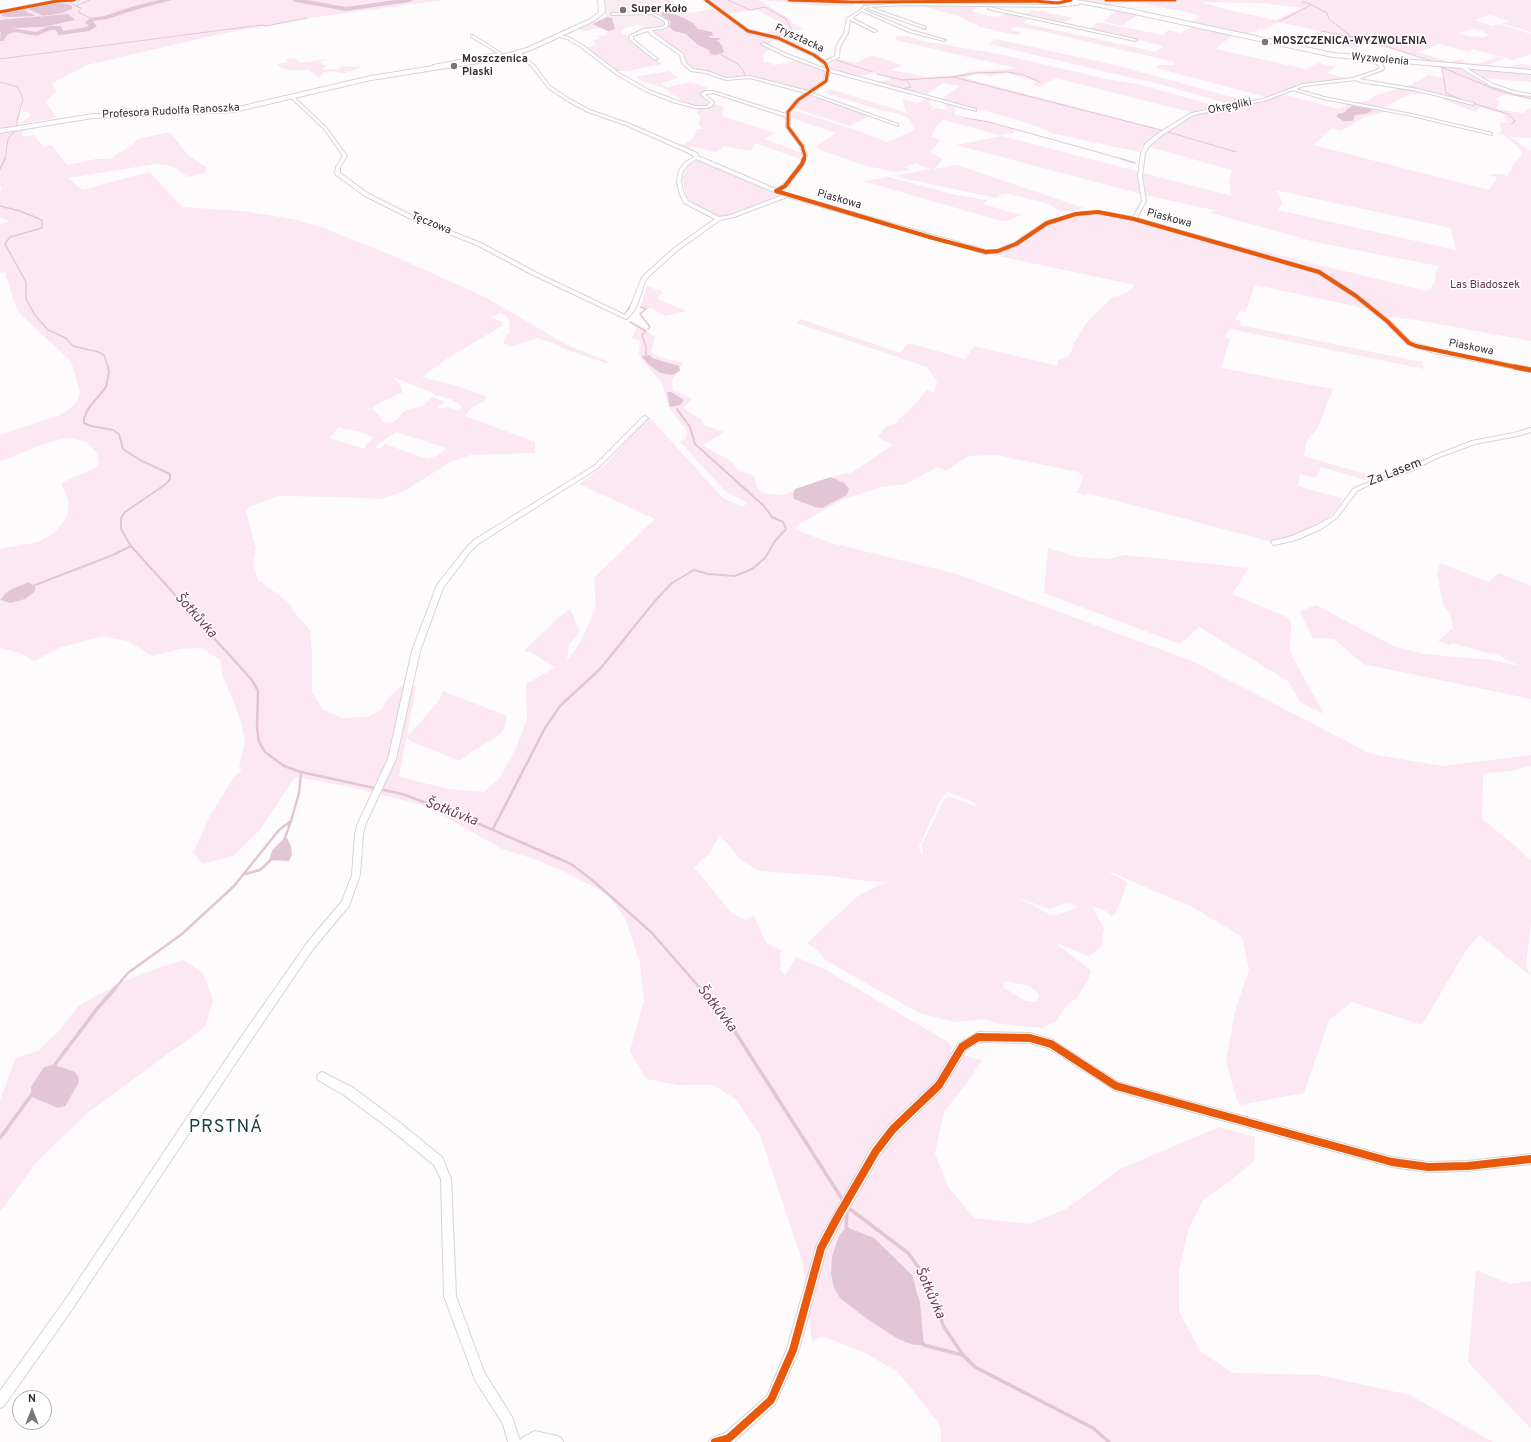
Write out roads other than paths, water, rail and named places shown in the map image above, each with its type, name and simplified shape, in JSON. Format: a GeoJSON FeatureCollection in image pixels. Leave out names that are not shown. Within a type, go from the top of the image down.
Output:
{"type":"FeatureCollection","features":[{"type":"Feature","properties":{"kind":"street"},"geometry":{"type":"LineString","coordinates":[[0,12],[52,2],[74,0]]}},
{"type":"Feature","properties":{"kind":"street","name":"Profesora Rudolfa Ranoszka"},"geometry":{"type":"LineString","coordinates":[[0,131],[93,116],[228,111],[371,78],[503,57],[519,53],[592,20],[600,15],[603,10],[601,0]]}},
{"type":"Feature","properties":{"kind":"street","name":"Frysztacka"},"geometry":{"type":"LineString","coordinates":[[706,0],[748,31],[778,38],[814,55],[825,63],[828,70],[826,81],[791,107],[787,116]]}},
{"type":"Feature","properties":{"kind":"street","name":"Wyzwolenia"},"geometry":{"type":"LineString","coordinates":[[1067,0],[1130,11],[1310,51],[1372,59],[1531,72]]}},
{"type":"Feature","properties":{"kind":"street"},"geometry":{"type":"LineString","coordinates":[[825,63],[837,57],[838,47],[846,33],[849,18],[866,7],[898,4],[1053,6],[1076,4],[1080,2]]}},
{"type":"Feature","properties":{"kind":"street"},"geometry":{"type":"LineString","coordinates":[[977,4],[980,6],[1135,40]]}},
{"type":"Feature","properties":{"kind":"street"},"geometry":{"type":"LineString","coordinates":[[866,7],[925,28]]}},
{"type":"Feature","properties":{"kind":"street"},"geometry":{"type":"LineString","coordinates":[[862,10],[910,31],[944,40]]}},
{"type":"Feature","properties":{"kind":"street"},"geometry":{"type":"LineString","coordinates":[[612,14],[653,13],[667,22],[665,27],[637,33],[632,36],[631,39],[656,59]]}},
{"type":"Feature","properties":{"kind":"street"},"geometry":{"type":"LineString","coordinates":[[849,18],[875,30]]}},
{"type":"Feature","properties":{"kind":"street"},"geometry":{"type":"LineString","coordinates":[[650,30],[651,33],[682,55],[684,63],[692,70],[706,72],[726,79],[752,78],[809,93],[897,125]]}},
{"type":"Feature","properties":{"kind":"street","name":"Profesora Rudolfa Ranoszka"},"geometry":{"type":"LineString","coordinates":[[436,67],[433,66],[501,54],[472,36]]}},
{"type":"Feature","properties":{"kind":"street"},"geometry":{"type":"LineString","coordinates":[[519,53],[534,67],[549,87],[570,101],[589,111],[629,125],[693,152],[696,154],[696,157],[776,191],[785,186],[802,164],[805,156],[802,146],[788,127],[787,116],[708,91],[703,94],[703,96],[712,104],[704,107],[687,105],[664,97],[648,91],[618,74],[573,41],[558,36]]}},
{"type":"Feature","properties":{"kind":"street"},"geometry":{"type":"LineString","coordinates":[[763,44],[786,55],[828,70],[975,110]]}},
{"type":"Feature","properties":{"kind":"street","name":"Okręgliki"},"geometry":{"type":"LineString","coordinates":[[1134,219],[1144,201],[1140,177],[1143,154],[1147,145],[1152,140],[1192,114],[1264,100],[1307,84],[1355,79],[1382,69],[1381,65],[1372,59]]}},
{"type":"Feature","properties":{"kind":"street"},"geometry":{"type":"LineString","coordinates":[[1462,67],[1492,85],[1531,95]]}},
{"type":"Feature","properties":{"kind":"street"},"geometry":{"type":"LineString","coordinates":[[1355,79],[1418,90],[1473,104]]}},
{"type":"Feature","properties":{"kind":"street"},"geometry":{"type":"LineString","coordinates":[[1292,89],[1338,101],[1412,115],[1490,134]]}},
{"type":"Feature","properties":{"kind":"street","name":"Tęczowa"},"geometry":{"type":"LineString","coordinates":[[292,97],[325,128],[345,156],[338,167],[338,174],[367,195],[413,218],[479,244],[534,273],[626,317],[633,308],[646,275],[672,252],[718,219]]}},
{"type":"Feature","properties":{"kind":"street"},"geometry":{"type":"LineString","coordinates":[[696,157],[686,164],[681,171],[679,181],[681,192],[686,202],[718,219],[732,216],[787,195]]}},
{"type":"Feature","properties":{"kind":"street","name":"Piaskowa"},"geometry":{"type":"LineString","coordinates":[[776,191],[933,238],[987,252],[998,251],[1016,244],[1047,223],[1076,214],[1098,212],[1134,219],[1319,272],[1350,292],[1386,321],[1409,343],[1416,346],[1434,351],[1531,370]]}},
{"type":"Feature","properties":{"kind":"street"},"geometry":{"type":"LineString","coordinates":[[0,1402],[67,1307],[241,1046],[297,965],[346,903],[356,875],[362,823],[392,759],[416,651],[440,587],[468,550],[476,542],[596,467],[645,418]]}},
{"type":"Feature","properties":{"kind":"street","name":"Za Lasem"},"geometry":{"type":"LineString","coordinates":[[1274,543],[1294,538],[1319,528],[1335,517],[1355,490],[1362,486],[1411,469],[1435,457],[1474,442],[1515,435],[1531,430]]}},
{"type":"Feature","properties":{"kind":"street"},"geometry":{"type":"LineString","coordinates":[[715,1442],[729,1438],[771,1400],[793,1350],[822,1248],[837,1218],[876,1151],[893,1129],[939,1085],[962,1047],[978,1037],[1030,1038],[1051,1044],[1116,1086],[1392,1162],[1428,1167],[1468,1166],[1531,1159]]}},
{"type":"Feature","properties":{"kind":"street"},"geometry":{"type":"LineString","coordinates":[[322,1077],[348,1092],[395,1126],[438,1161],[446,1179],[450,1296],[479,1376],[508,1422],[514,1442]]}},
{"type":"Feature","properties":{"kind":"street"},"geometry":{"type":"LineString","coordinates":[[526,1442],[535,1437],[558,1442]]}},
{"type":"Feature","properties":{"kind":"waterway"},"geometry":{"type":"LineString","coordinates":[[76,6],[90,0]]}},
{"type":"Feature","properties":{"kind":"waterway"},"geometry":{"type":"LineString","coordinates":[[0,39],[4,33],[14,30],[37,34],[49,28],[58,28],[61,33],[89,29],[93,26],[89,23],[92,19],[105,18],[136,7],[169,0]]}},
{"type":"Feature","properties":{"kind":"waterway"},"geometry":{"type":"LineString","coordinates":[[296,0],[346,9],[410,0]]}},
{"type":"Feature","properties":{"kind":"waterway"},"geometry":{"type":"LineString","coordinates":[[666,0],[678,7]]}},
{"type":"Feature","properties":{"kind":"waterway"},"geometry":{"type":"LineString","coordinates":[[728,0],[750,10],[765,7],[786,19],[792,31],[790,32],[805,43]]}},
{"type":"Feature","properties":{"kind":"waterway"},"geometry":{"type":"LineString","coordinates":[[68,1],[76,6]]}},
{"type":"Feature","properties":{"kind":"waterway"},"geometry":{"type":"LineString","coordinates":[[1302,2],[1308,3],[1327,13],[1329,19],[1352,37]]}},
{"type":"Feature","properties":{"kind":"waterway"},"geometry":{"type":"LineString","coordinates":[[1280,21],[1311,5]]}},
{"type":"Feature","properties":{"kind":"waterway"},"geometry":{"type":"LineString","coordinates":[[76,6],[81,8],[78,12],[92,19]]}},
{"type":"Feature","properties":{"kind":"waterway"},"geometry":{"type":"LineString","coordinates":[[670,13],[677,9]]}},
{"type":"Feature","properties":{"kind":"waterway"},"geometry":{"type":"LineString","coordinates":[[0,59],[261,25],[266,26],[307,18]]}},
{"type":"Feature","properties":{"kind":"waterway"},"geometry":{"type":"LineString","coordinates":[[1321,31],[1369,41],[1438,63]]}},
{"type":"Feature","properties":{"kind":"waterway"},"geometry":{"type":"LineString","coordinates":[[720,54],[738,64],[743,70],[745,76]]}},
{"type":"Feature","properties":{"kind":"waterway"},"geometry":{"type":"LineString","coordinates":[[836,60],[873,72]]}},
{"type":"Feature","properties":{"kind":"waterway"},"geometry":{"type":"LineString","coordinates":[[1442,67],[1499,91],[1531,99]]}},
{"type":"Feature","properties":{"kind":"waterway"},"geometry":{"type":"LineString","coordinates":[[1442,67],[1446,93],[1467,102]]}},
{"type":"Feature","properties":{"kind":"waterway"},"geometry":{"type":"LineString","coordinates":[[953,77],[975,73],[1008,72],[1024,75],[1040,82]]}},
{"type":"Feature","properties":{"kind":"waterway"},"geometry":{"type":"LineString","coordinates":[[877,74],[902,80],[953,77]]}},
{"type":"Feature","properties":{"kind":"waterway"},"geometry":{"type":"LineString","coordinates":[[953,77],[1161,130]]}},
{"type":"Feature","properties":{"kind":"waterway"},"geometry":{"type":"LineString","coordinates":[[903,89],[911,87],[906,80]]}},
{"type":"Feature","properties":{"kind":"waterway"},"geometry":{"type":"LineString","coordinates":[[0,82],[18,87],[23,99],[17,120],[17,128],[8,139],[5,160]]}},
{"type":"Feature","properties":{"kind":"waterway"},"geometry":{"type":"LineString","coordinates":[[1472,103],[1508,114],[1515,121],[1511,124]]}},
{"type":"Feature","properties":{"kind":"waterway"},"geometry":{"type":"LineString","coordinates":[[965,118],[989,122],[1126,160]]}},
{"type":"Feature","properties":{"kind":"waterway"},"geometry":{"type":"LineString","coordinates":[[1168,132],[1236,152]]}},
{"type":"Feature","properties":{"kind":"waterway"},"geometry":{"type":"LineString","coordinates":[[0,169],[5,159]]}},
{"type":"Feature","properties":{"kind":"waterway"},"geometry":{"type":"LineString","coordinates":[[1122,159],[1135,163]]}},
{"type":"Feature","properties":{"kind":"waterway","name":"Šotkůvka"},"geometry":{"type":"LineString","coordinates":[[0,206],[20,211],[42,220],[42,228],[10,237],[5,244],[26,282],[26,299],[34,314],[48,330],[66,338],[73,346],[98,352],[104,355],[108,368]]}},
{"type":"Feature","properties":{"kind":"waterway"},"geometry":{"type":"LineString","coordinates":[[624,315],[631,305]]}},
{"type":"Feature","properties":{"kind":"waterway"},"geometry":{"type":"LineString","coordinates":[[641,307],[646,309],[640,314],[650,327],[648,329]]}},
{"type":"Feature","properties":{"kind":"waterway"},"geometry":{"type":"LineString","coordinates":[[630,322],[646,331],[642,335],[646,347],[646,355]]}},
{"type":"Feature","properties":{"kind":"waterway","name":"Šotkůvka"},"geometry":{"type":"LineString","coordinates":[[108,367],[109,372],[106,387],[88,409],[84,418],[84,423],[91,426],[113,430],[119,434],[123,449],[140,460],[170,474],[170,479],[166,484],[125,512],[121,518],[121,529],[131,546]]}},
{"type":"Feature","properties":{"kind":"waterway"},"geometry":{"type":"LineString","coordinates":[[625,638],[655,601],[672,583],[694,570],[708,574],[735,576],[752,569],[765,558],[775,541],[786,529],[783,522],[772,517],[764,506],[695,444],[690,427],[677,409]]}},
{"type":"Feature","properties":{"kind":"waterway"},"geometry":{"type":"LineString","coordinates":[[30,587],[113,555],[131,546]]}},
{"type":"Feature","properties":{"kind":"waterway","name":"Šotkůvka"},"geometry":{"type":"LineString","coordinates":[[131,546],[214,638]]}},
{"type":"Feature","properties":{"kind":"waterway","name":"Šotkůvka"},"geometry":{"type":"LineString","coordinates":[[213,637],[252,680],[258,691],[257,728],[259,742],[265,752],[284,766],[301,772]]}},
{"type":"Feature","properties":{"kind":"waterway"},"geometry":{"type":"LineString","coordinates":[[493,829],[545,728],[560,706],[600,669],[626,637]]}},
{"type":"Feature","properties":{"kind":"waterway"},"geometry":{"type":"LineString","coordinates":[[291,821],[299,793],[301,772]]}},
{"type":"Feature","properties":{"kind":"waterway","name":"Šotkůvka"},"geometry":{"type":"LineString","coordinates":[[301,772],[402,794],[454,813],[571,864],[591,879],[651,932],[700,988]]}},
{"type":"Feature","properties":{"kind":"waterway"},"geometry":{"type":"LineString","coordinates":[[115,988],[128,973],[182,934],[234,886],[279,830],[291,821]]}},
{"type":"Feature","properties":{"kind":"waterway"},"geometry":{"type":"LineString","coordinates":[[283,843],[291,821]]}},
{"type":"Feature","properties":{"kind":"waterway"},"geometry":{"type":"LineString","coordinates":[[245,874],[260,870],[273,858]]}},
{"type":"Feature","properties":{"kind":"waterway"},"geometry":{"type":"LineString","coordinates":[[53,1067],[97,1009],[116,987]]}},
{"type":"Feature","properties":{"kind":"waterway","name":"Šotkůvka"},"geometry":{"type":"LineString","coordinates":[[699,987],[725,1016],[844,1202]]}},
{"type":"Feature","properties":{"kind":"waterway"},"geometry":{"type":"LineString","coordinates":[[0,1138],[33,1093]]}},
{"type":"Feature","properties":{"kind":"waterway","name":"Šotkůvka"},"geometry":{"type":"LineString","coordinates":[[846,1206],[908,1253],[922,1272],[944,1327],[963,1355],[975,1367],[1093,1428],[1109,1442]]}},
{"type":"Feature","properties":{"kind":"waterway"},"geometry":{"type":"LineString","coordinates":[[847,1211],[846,1227],[848,1229]]}},
{"type":"Feature","properties":{"kind":"waterway"},"geometry":{"type":"LineString","coordinates":[[922,1342],[924,1345],[962,1355]]}},
{"type":"Feature","properties":{"kind":"place","name":"Super Koło"},"geometry":{"type":"Point","coordinates":[623,10]}},
{"type":"Feature","properties":{"kind":"place","name":"MOSZCZENICA-WYZWOLENIA"},"geometry":{"type":"Point","coordinates":[1265,42]}},
{"type":"Feature","properties":{"kind":"place","name":"Moszczenica Piaski"},"geometry":{"type":"Point","coordinates":[454,66]}},
{"type":"Feature","properties":{"kind":"district","name":"PRSTNÁ"},"geometry":{"type":"Point","coordinates":[226,1128]}},
{"type":"Feature","properties":{"kind":"park label","name":"Las Biadoszek"},"geometry":{"type":"Point","coordinates":[1485,286]}}]}
